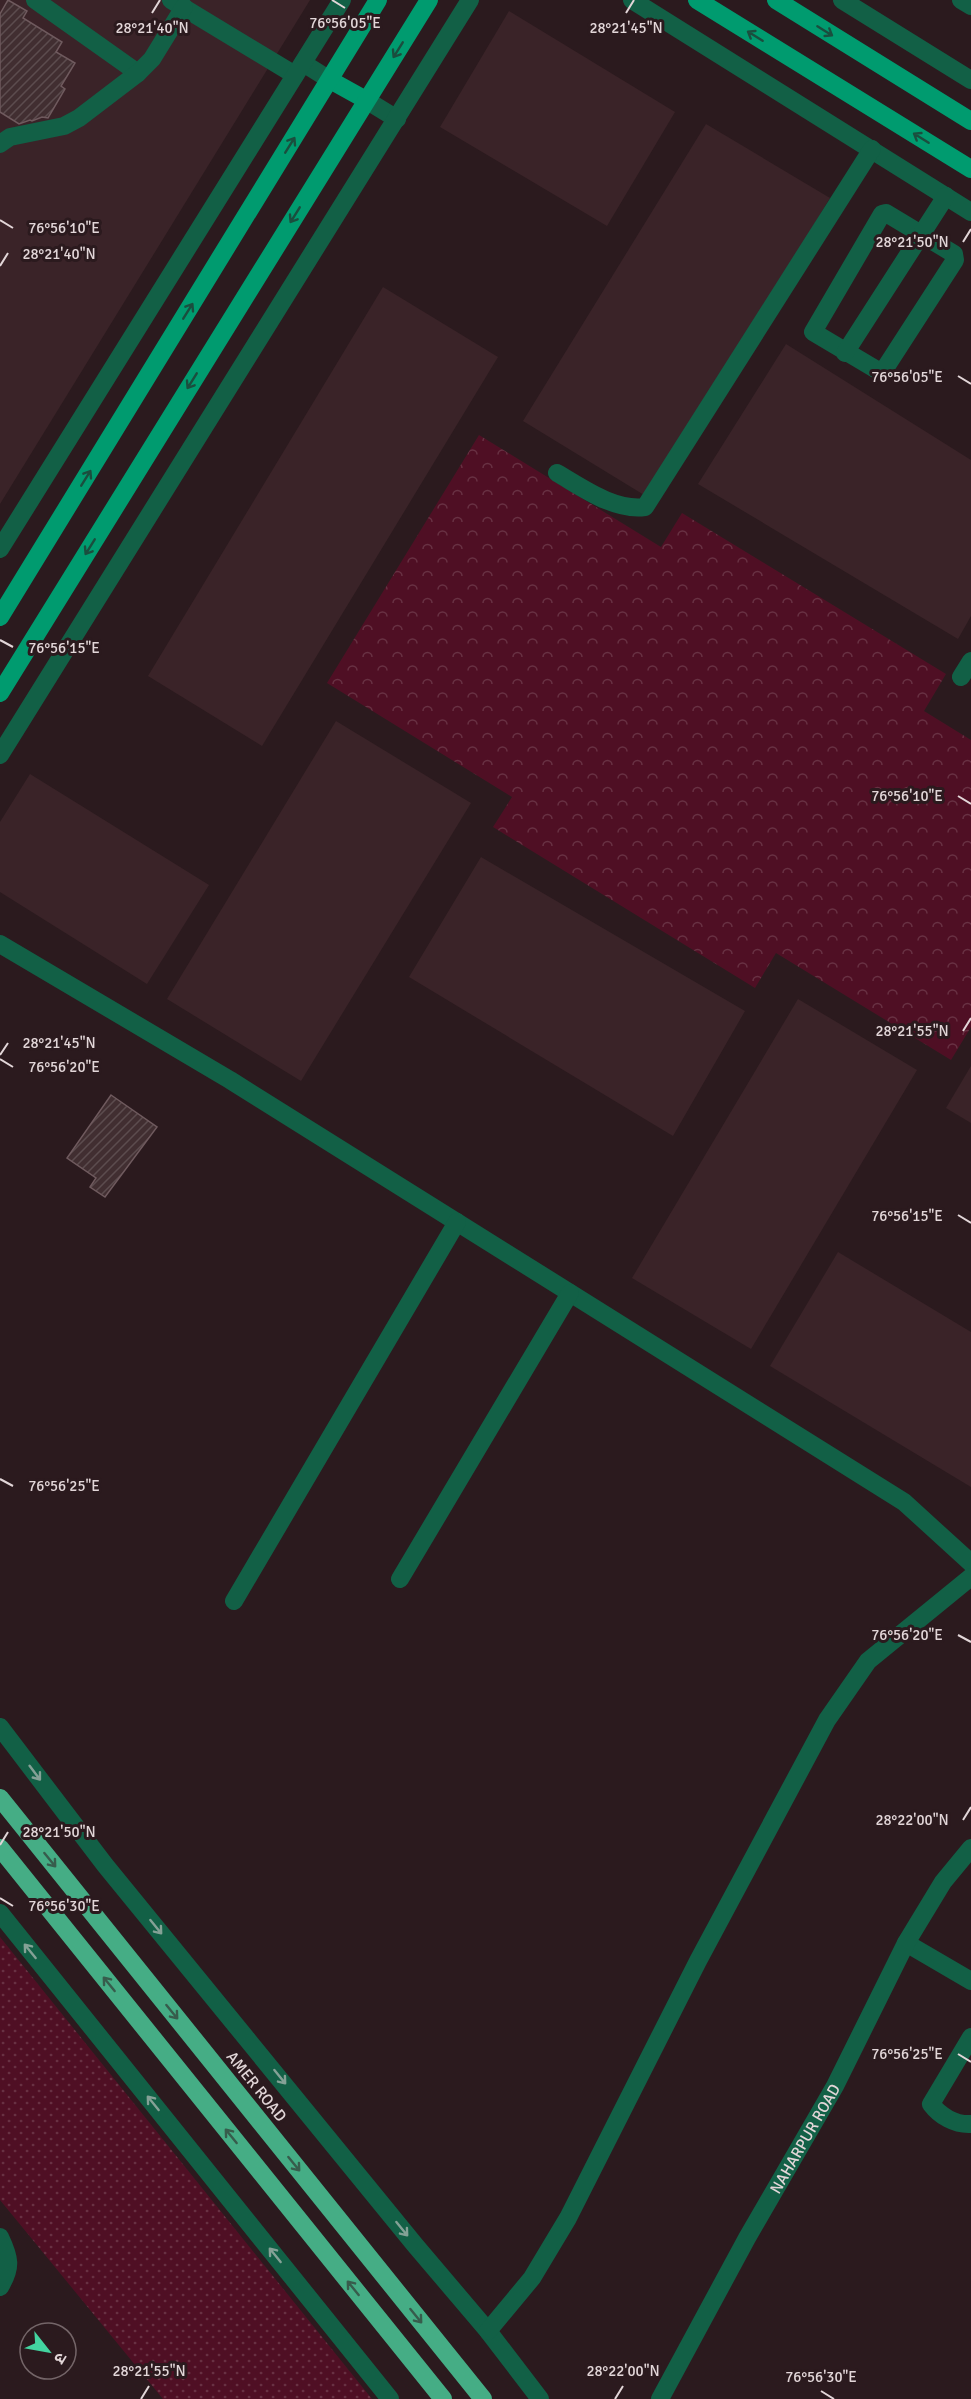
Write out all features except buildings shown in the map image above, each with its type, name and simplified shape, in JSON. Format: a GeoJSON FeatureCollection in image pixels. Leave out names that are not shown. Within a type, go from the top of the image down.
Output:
{"type":"FeatureCollection","features":[{"type":"Feature","properties":{"kind":"highway","name":"AMER ROAD"},"geometry":{"type":"LineString","coordinates":[[0,1798],[483,2399]]}},
{"type":"Feature","properties":{"kind":"highway"},"geometry":{"type":"LineString","coordinates":[[0,1848],[443,2399]]}},
{"type":"Feature","properties":{"kind":"main road"},"geometry":{"type":"LineString","coordinates":[[0,617],[378,0]]}},
{"type":"Feature","properties":{"kind":"main road"},"geometry":{"type":"LineString","coordinates":[[0,693],[429,0]]}},
{"type":"Feature","properties":{"kind":"main road"},"geometry":{"type":"LineString","coordinates":[[697,0],[971,169]]}},
{"type":"Feature","properties":{"kind":"main road"},"geometry":{"type":"LineString","coordinates":[[776,0],[971,121]]}},
{"type":"Feature","properties":{"kind":"main road"},"geometry":{"type":"LineString","coordinates":[[330,80],[366,100]]}},
{"type":"Feature","properties":{"kind":"street"},"geometry":{"type":"LineString","coordinates":[[35,0],[138,73]]}},
{"type":"Feature","properties":{"kind":"street"},"geometry":{"type":"LineString","coordinates":[[0,549],[342,0]]}},
{"type":"Feature","properties":{"kind":"street"},"geometry":{"type":"LineString","coordinates":[[0,755],[470,0]]}},
{"type":"Feature","properties":{"kind":"street"},"geometry":{"type":"LineString","coordinates":[[632,0],[971,212]]}},
{"type":"Feature","properties":{"kind":"street"},"geometry":{"type":"LineString","coordinates":[[842,0],[971,80]]}},
{"type":"Feature","properties":{"kind":"street"},"geometry":{"type":"LineString","coordinates":[[961,0],[971,6]]}},
{"type":"Feature","properties":{"kind":"street"},"geometry":{"type":"LineString","coordinates":[[0,144],[10,137],[64,126],[79,118],[138,73],[152,59],[178,4],[299,69],[330,80]]}},
{"type":"Feature","properties":{"kind":"street"},"geometry":{"type":"LineString","coordinates":[[366,100],[397,119]]}},
{"type":"Feature","properties":{"kind":"street"},"geometry":{"type":"LineString","coordinates":[[557,473],[599,497],[633,508],[645,507],[872,149]]}},
{"type":"Feature","properties":{"kind":"street"},"geometry":{"type":"LineString","coordinates":[[845,353],[946,196]]}},
{"type":"Feature","properties":{"kind":"street"},"geometry":{"type":"LineString","coordinates":[[886,213],[922,233],[954,254],[955,260],[885,371],[879,373],[814,334],[813,330],[882,214],[886,213]]}},
{"type":"Feature","properties":{"kind":"street"},"geometry":{"type":"LineString","coordinates":[[961,677],[971,661]]}},
{"type":"Feature","properties":{"kind":"street"},"geometry":{"type":"LineString","coordinates":[[0,944],[230,1080],[904,1502],[971,1563]]}},
{"type":"Feature","properties":{"kind":"street"},"geometry":{"type":"LineString","coordinates":[[234,1601],[457,1222]]}},
{"type":"Feature","properties":{"kind":"street"},"geometry":{"type":"LineString","coordinates":[[400,1580],[570,1293]]}},
{"type":"Feature","properties":{"kind":"street"},"geometry":{"type":"LineString","coordinates":[[488,2331],[532,2278],[568,2218],[698,1961],[827,1720],[868,1661],[971,1577]]}},
{"type":"Feature","properties":{"kind":"street"},"geometry":{"type":"LineString","coordinates":[[0,1727],[105,1865],[488,2331],[540,2399]]}},
{"type":"Feature","properties":{"kind":"street","name":"NAHARPUR ROAD"},"geometry":{"type":"LineString","coordinates":[[660,2399],[747,2238],[835,2086],[906,1943],[943,1882],[971,1848]]}},
{"type":"Feature","properties":{"kind":"street"},"geometry":{"type":"LineString","coordinates":[[0,1913],[390,2399]]}},
{"type":"Feature","properties":{"kind":"street"},"geometry":{"type":"LineString","coordinates":[[906,1943],[971,1981]]}},
{"type":"Feature","properties":{"kind":"street"},"geometry":{"type":"LineString","coordinates":[[971,2037],[950,2068],[931,2104],[937,2112],[948,2119],[964,2125],[971,2124]]}},
{"type":"Feature","properties":{"kind":"street"},"geometry":{"type":"LineString","coordinates":[[0,2237],[8,2253],[9,2273],[0,2288]]}},
{"type":"Feature","properties":{"kind":"shaded area"},"geometry":{"type":"Polygon","coordinates":[[[0,0],[310,0],[0,504],[0,0]]]}},
{"type":"Feature","properties":{"kind":"shaded area"},"geometry":{"type":"Polygon","coordinates":[[[509,11],[675,112],[607,226],[440,127],[509,11]]]}},
{"type":"Feature","properties":{"kind":"shaded area"},"geometry":{"type":"Polygon","coordinates":[[[706,124],[830,198],[649,498],[523,421],[706,124]]]}},
{"type":"Feature","properties":{"kind":"shaded area"},"geometry":{"type":"Polygon","coordinates":[[[383,287],[498,357],[262,746],[148,676],[383,287]]]}},
{"type":"Feature","properties":{"kind":"shaded area"},"geometry":{"type":"Polygon","coordinates":[[[786,344],[971,460],[971,616],[958,639],[698,484],[786,344]]]}},
{"type":"Feature","properties":{"kind":"shaded area"},"geometry":{"type":"Polygon","coordinates":[[[336,721],[471,803],[301,1081],[167,999],[336,721]]]}},
{"type":"Feature","properties":{"kind":"shaded area"},"geometry":{"type":"Polygon","coordinates":[[[30,774],[209,885],[147,984],[0,892],[0,822],[30,774]]]}},
{"type":"Feature","properties":{"kind":"shaded area"},"geometry":{"type":"Polygon","coordinates":[[[481,857],[745,1011],[673,1136],[409,977],[481,857]]]}},
{"type":"Feature","properties":{"kind":"shaded area"},"geometry":{"type":"Polygon","coordinates":[[[798,999],[917,1070],[751,1349],[632,1278],[798,999]]]}},
{"type":"Feature","properties":{"kind":"shaded area"},"geometry":{"type":"Polygon","coordinates":[[[971,1066],[971,1123],[946,1108],[971,1066]]]}},
{"type":"Feature","properties":{"kind":"shaded area"},"geometry":{"type":"Polygon","coordinates":[[[838,1252],[971,1332],[971,1487],[770,1366],[838,1252]]]}},
{"type":"Feature","properties":{"kind":"green space"},"geometry":{"type":"Polygon","coordinates":[[[479,435],[661,547],[682,513],[946,674],[924,711],[971,740],[971,1027],[951,1060],[776,953],[755,988],[493,827],[512,797],[327,683],[479,435]]]}},
{"type":"Feature","properties":{"kind":"green space"},"geometry":{"type":"Polygon","coordinates":[[[0,1937],[372,2399],[163,2399],[0,2200],[0,1937]]]}}]}
